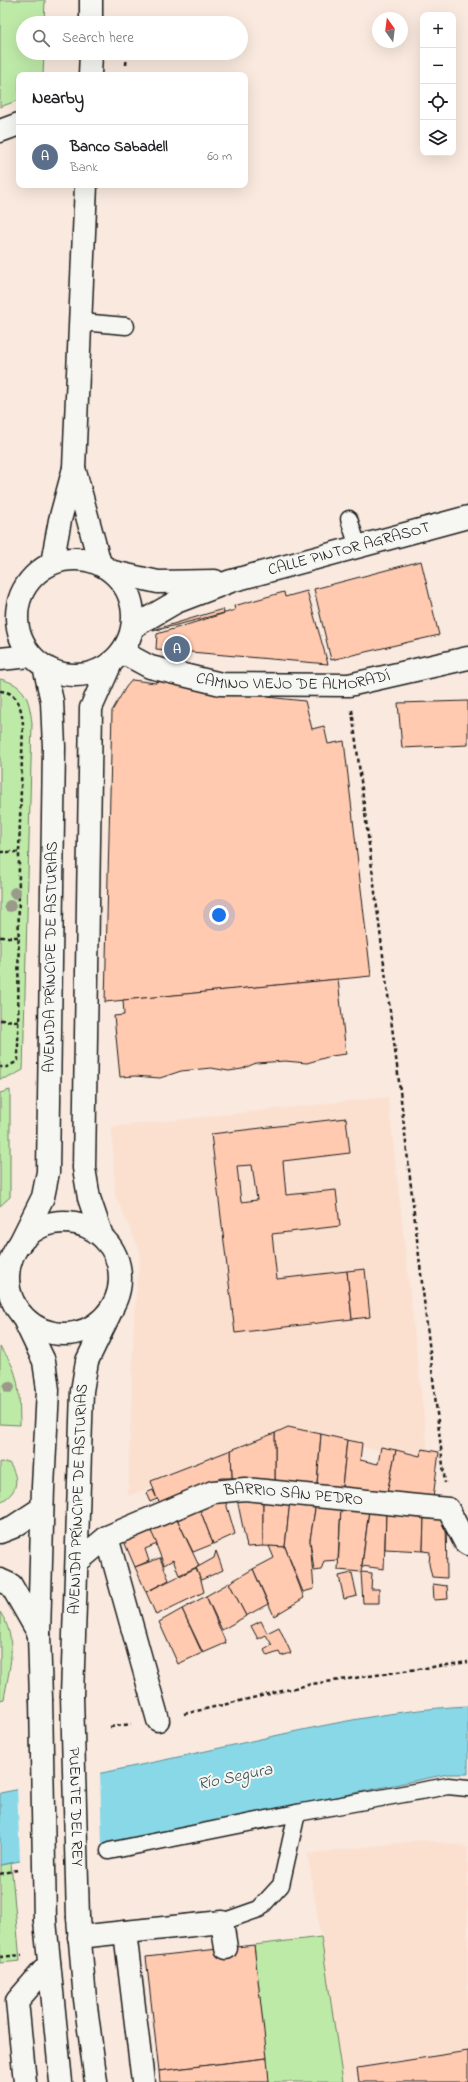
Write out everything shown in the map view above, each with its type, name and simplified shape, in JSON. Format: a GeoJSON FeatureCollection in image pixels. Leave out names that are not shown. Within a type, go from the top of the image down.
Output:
{"type":"FeatureCollection","features":[{"type":"Feature","properties":{"kind":"street"},"geometry":{"type":"LineString","coordinates":[[91,0],[91,16]]}},
{"type":"Feature","properties":{"kind":"street"},"geometry":{"type":"LineString","coordinates":[[90,72],[91,60]]}},
{"type":"Feature","properties":{"kind":"street"},"geometry":{"type":"LineString","coordinates":[[0,131],[16,125]]}},
{"type":"Feature","properties":{"kind":"street"},"geometry":{"type":"LineString","coordinates":[[52,563],[60,520],[74,468],[86,188]]}},
{"type":"Feature","properties":{"kind":"street"},"geometry":{"type":"LineString","coordinates":[[74,468],[107,568]]}},
{"type":"Feature","properties":{"kind":"street","name":"CALLE PINTOR AGRASOT"},"geometry":{"type":"LineString","coordinates":[[133,627],[176,602],[231,581],[468,518]]}},
{"type":"Feature","properties":{"kind":"street"},"geometry":{"type":"LineString","coordinates":[[22,1316],[33,1325],[47,1331],[61,1334],[76,1333],[90,1328],[103,1320],[112,1309],[119,1294],[121,1278],[116,1255],[102,1236],[89,1198],[84,1168],[91,708],[116,658],[129,640],[133,627],[133,606],[126,587],[107,568],[84,559],[68,558],[52,563],[37,572],[26,585],[19,601],[17,618],[18,632],[38,661]]}},
{"type":"Feature","properties":{"kind":"street","name":"CALLE PINTOR AGRASOT"},"geometry":{"type":"LineString","coordinates":[[107,568],[158,582],[231,581]]}},
{"type":"Feature","properties":{"kind":"street"},"geometry":{"type":"LineString","coordinates":[[0,632],[17,618]]}},
{"type":"Feature","properties":{"kind":"street"},"geometry":{"type":"LineString","coordinates":[[0,659],[38,661],[60,673],[78,675],[95,672],[116,658]]}},
{"type":"Feature","properties":{"kind":"street","name":"CAMINO VIEJO DE ALMORADÍ"},"geometry":{"type":"LineString","coordinates":[[116,658],[221,684],[349,686],[468,658]]}},
{"type":"Feature","properties":{"kind":"street","name":"AVENIDA PRÍNCIPE DE ASTURIAS"},"geometry":{"type":"LineString","coordinates":[[20,1243],[43,1197],[48,1172],[54,747],[52,701],[38,661]]}},
{"type":"Feature","properties":{"kind":"street"},"geometry":{"type":"LineString","coordinates":[[39,1634],[42,1508],[48,1390],[44,1361],[12,1299],[8,1280],[11,1260],[20,1243],[34,1232],[50,1224],[69,1222],[80,1225],[102,1236]]}},
{"type":"Feature","properties":{"kind":"street","name":"AVENIDA PRÍNCIPE DE ASTURIAS"},"geometry":{"type":"LineString","coordinates":[[72,1696],[82,1391],[87,1361],[112,1309]]}},
{"type":"Feature","properties":{"kind":"street","name":"BARRIO SAN PEDRO"},"geometry":{"type":"LineString","coordinates":[[77,1562],[107,1537],[213,1492],[228,1489],[245,1489],[448,1509]]}},
{"type":"Feature","properties":{"kind":"street"},"geometry":{"type":"LineString","coordinates":[[0,1532],[13,1528],[42,1508]]}},
{"type":"Feature","properties":{"kind":"street"},"geometry":{"type":"LineString","coordinates":[[448,1509],[465,1542],[468,1544]]}},
{"type":"Feature","properties":{"kind":"street"},"geometry":{"type":"LineString","coordinates":[[107,1537],[158,1720]]}},
{"type":"Feature","properties":{"kind":"street"},"geometry":{"type":"LineString","coordinates":[[0,1580],[11,1585],[39,1634]]}},
{"type":"Feature","properties":{"kind":"street","name":"PUENTE DEL REY"},"geometry":{"type":"LineString","coordinates":[[39,1634],[45,1921],[49,1964]]}},
{"type":"Feature","properties":{"kind":"street","name":"PUENTE DEL REY"},"geometry":{"type":"LineString","coordinates":[[72,1696],[78,1927]]}},
{"type":"Feature","properties":{"kind":"street"},"geometry":{"type":"LineString","coordinates":[[96,2082],[78,1927],[125,1932],[222,1922],[226,1948]]}},
{"type":"Feature","properties":{"kind":"street"},"geometry":{"type":"LineString","coordinates":[[125,1932],[143,2082]]}},
{"type":"Feature","properties":{"kind":"street"},"geometry":{"type":"LineString","coordinates":[[25,2082],[17,2001],[49,1964]]}},
{"type":"Feature","properties":{"kind":"street"},"geometry":{"type":"LineString","coordinates":[[49,1964],[62,2082]]}},
{"type":"Feature","properties":{"kind":"lane"},"geometry":{"type":"LineString","coordinates":[[81,322],[126,326]]}},
{"type":"Feature","properties":{"kind":"lane"},"geometry":{"type":"LineString","coordinates":[[349,519],[358,547]]}},
{"type":"Feature","properties":{"kind":"lane"},"geometry":{"type":"LineString","coordinates":[[109,1851],[297,1813],[448,1786],[468,1788]]}},
{"type":"Feature","properties":{"kind":"lane"},"geometry":{"type":"LineString","coordinates":[[222,1922],[259,1909],[281,1885],[297,1813]]}},
{"type":"Feature","properties":{"kind":"path"},"geometry":{"type":"LineString","coordinates":[[126,60],[126,66]]}},
{"type":"Feature","properties":{"kind":"path"},"geometry":{"type":"LineString","coordinates":[[349,686],[399,1082],[448,1509]]}},
{"type":"Feature","properties":{"kind":"path"},"geometry":{"type":"LineString","coordinates":[[0,690],[6,691],[16,697],[21,706],[22,724],[19,852],[20,937],[18,1060],[7,1067],[0,1067]]}},
{"type":"Feature","properties":{"kind":"path"},"geometry":{"type":"LineString","coordinates":[[0,852],[19,852]]}},
{"type":"Feature","properties":{"kind":"path"},"geometry":{"type":"LineString","coordinates":[[0,937],[20,937]]}},
{"type":"Feature","properties":{"kind":"path"},"geometry":{"type":"LineString","coordinates":[[0,1020],[18,1021]]}},
{"type":"Feature","properties":{"kind":"path"},"geometry":{"type":"LineString","coordinates":[[158,1720],[312,1684],[468,1662]]}},
{"type":"Feature","properties":{"kind":"path"},"geometry":{"type":"LineString","coordinates":[[0,1874],[17,1870]]}},
{"type":"Feature","properties":{"kind":"path"},"geometry":{"type":"LineString","coordinates":[[0,1957],[28,1954]]}},
{"type":"Feature","properties":{"kind":"shaded area"},"geometry":{"type":"Polygon","coordinates":[[[388,1097],[429,1462],[297,1432],[128,1496],[134,1320],[140,1251],[115,1195],[112,1127],[388,1097]]]}},
{"type":"Feature","properties":{"kind":"shaded area"},"geometry":{"type":"Polygon","coordinates":[[[423,1840],[459,1845],[468,1848],[468,2082],[343,2082],[308,1854],[423,1840]]]}},
{"type":"Feature","properties":{"kind":"green space"},"geometry":{"type":"Polygon","coordinates":[[[0,0],[45,0],[44,16],[16,16],[16,60],[44,60],[43,72],[16,72],[16,101],[0,107],[0,0]]]}},
{"type":"Feature","properties":{"kind":"green space"},"geometry":{"type":"Polygon","coordinates":[[[0,679],[16,685],[25,694],[32,723],[23,1070],[10,1077],[0,1079],[0,679]]]}},
{"type":"Feature","properties":{"kind":"green space"},"geometry":{"type":"Polygon","coordinates":[[[10,1090],[10,1197],[0,1206],[0,1093],[10,1090]]]}},
{"type":"Feature","properties":{"kind":"green space"},"geometry":{"type":"Polygon","coordinates":[[[0,1347],[12,1365],[18,1384],[20,1425],[0,1424],[0,1347]]]}},
{"type":"Feature","properties":{"kind":"green space"},"geometry":{"type":"Polygon","coordinates":[[[0,1462],[9,1463],[13,1469],[16,1480],[14,1490],[0,1502],[0,1462]]]}},
{"type":"Feature","properties":{"kind":"green space"},"geometry":{"type":"Polygon","coordinates":[[[0,1612],[9,1633],[11,1655],[4,1699],[0,1700],[0,1612]]]}},
{"type":"Feature","properties":{"kind":"green space"},"geometry":{"type":"Polygon","coordinates":[[[11,1863],[20,1961],[0,1963],[0,1865],[11,1863]]]}},
{"type":"Feature","properties":{"kind":"green space"},"geometry":{"type":"Polygon","coordinates":[[[321,1937],[343,2082],[269,2082],[254,1945],[321,1937]]]}},
{"type":"Feature","properties":{"kind":"water","name":"Río Segura"},"geometry":{"type":"Polygon","coordinates":[[[468,1706],[468,1774],[448,1774],[0,1865],[0,1793],[138,1766],[282,1734],[374,1716],[437,1708],[468,1706]]]}},
{"type":"Feature","properties":{"kind":"pier"},"geometry":{"type":"Polygon","coordinates":[[[100,1772],[102,1846],[20,1863],[17,1787],[100,1772]]]}},
{"type":"Feature","properties":{"kind":"building"},"geometry":{"type":"Polygon","coordinates":[[[421,561],[439,635],[331,660],[314,589],[421,561]]]}},
{"type":"Feature","properties":{"kind":"building"},"geometry":{"type":"Polygon","coordinates":[[[307,591],[328,664],[156,649],[157,634],[235,610],[234,606],[284,592],[285,597],[307,591]]]}},
{"type":"Feature","properties":{"kind":"building"},"geometry":{"type":"Polygon","coordinates":[[[223,609],[224,613],[153,631],[153,630],[223,609]]]}},
{"type":"Feature","properties":{"kind":"building"},"geometry":{"type":"Polygon","coordinates":[[[132,680],[156,683],[156,680],[182,683],[182,686],[266,693],[267,697],[305,701],[312,729],[324,726],[328,744],[344,741],[371,976],[105,1002],[112,711],[126,687],[132,680]]]}},
{"type":"Feature","properties":{"kind":"building"},"geometry":{"type":"Polygon","coordinates":[[[468,701],[468,745],[402,748],[398,703],[468,701]]]}},
{"type":"Feature","properties":{"kind":"building"},"geometry":{"type":"Polygon","coordinates":[[[338,979],[346,1054],[331,1056],[307,1063],[285,1061],[256,1063],[242,1069],[229,1071],[211,1068],[181,1071],[160,1078],[135,1076],[120,1077],[114,1016],[124,1015],[123,1000],[338,979]]]}},
{"type":"Feature","properties":{"kind":"building"},"geometry":{"type":"Polygon","coordinates":[[[346,1118],[350,1153],[283,1161],[286,1195],[336,1190],[340,1226],[272,1234],[277,1279],[347,1271],[352,1319],[235,1333],[211,1134],[346,1118]],[[252,1165],[237,1166],[241,1202],[257,1200],[252,1165]]]}},
{"type":"Feature","properties":{"kind":"building"},"geometry":{"type":"Polygon","coordinates":[[[365,1269],[370,1317],[352,1319],[347,1271],[365,1269]]]}},
{"type":"Feature","properties":{"kind":"building"},"geometry":{"type":"Polygon","coordinates":[[[288,1427],[321,1434],[317,1485],[275,1481],[275,1433],[288,1427]]]}},
{"type":"Feature","properties":{"kind":"building"},"geometry":{"type":"Polygon","coordinates":[[[275,1433],[275,1481],[232,1478],[231,1450],[275,1433]]]}},
{"type":"Feature","properties":{"kind":"building"},"geometry":{"type":"Polygon","coordinates":[[[321,1434],[347,1440],[342,1487],[317,1485],[321,1434]]]}},
{"type":"Feature","properties":{"kind":"building"},"geometry":{"type":"Polygon","coordinates":[[[347,1440],[362,1443],[360,1460],[378,1464],[381,1447],[396,1450],[387,1493],[342,1487],[347,1440]]]}},
{"type":"Feature","properties":{"kind":"building"},"geometry":{"type":"Polygon","coordinates":[[[422,1449],[439,1452],[433,1498],[387,1493],[396,1450],[420,1456],[422,1449]]]}},
{"type":"Feature","properties":{"kind":"building"},"geometry":{"type":"Polygon","coordinates":[[[231,1450],[232,1478],[221,1478],[160,1502],[157,1499],[151,1481],[231,1450]]]}},
{"type":"Feature","properties":{"kind":"building"},"geometry":{"type":"Polygon","coordinates":[[[153,1490],[157,1499],[150,1502],[146,1493],[153,1490]]]}},
{"type":"Feature","properties":{"kind":"building"},"geometry":{"type":"Polygon","coordinates":[[[224,1496],[235,1534],[213,1544],[199,1507],[224,1496]]]}},
{"type":"Feature","properties":{"kind":"building"},"geometry":{"type":"Polygon","coordinates":[[[237,1499],[263,1499],[263,1546],[247,1547],[237,1499]]]}},
{"type":"Feature","properties":{"kind":"building"},"geometry":{"type":"Polygon","coordinates":[[[263,1499],[290,1500],[285,1547],[263,1546],[263,1499]]]}},
{"type":"Feature","properties":{"kind":"building"},"geometry":{"type":"Polygon","coordinates":[[[290,1500],[316,1503],[310,1540],[314,1589],[303,1592],[285,1547],[290,1500]]]}},
{"type":"Feature","properties":{"kind":"building"},"geometry":{"type":"Polygon","coordinates":[[[316,1503],[341,1507],[338,1560],[324,1561],[321,1570],[314,1571],[310,1540],[316,1503]]]}},
{"type":"Feature","properties":{"kind":"building"},"geometry":{"type":"Polygon","coordinates":[[[199,1507],[213,1544],[193,1552],[176,1517],[199,1507]]]}},
{"type":"Feature","properties":{"kind":"building"},"geometry":{"type":"Polygon","coordinates":[[[341,1507],[369,1510],[361,1572],[338,1570],[341,1507]]]}},
{"type":"Feature","properties":{"kind":"building"},"geometry":{"type":"Polygon","coordinates":[[[369,1510],[386,1513],[384,1569],[362,1566],[369,1510]]]}},
{"type":"Feature","properties":{"kind":"building"},"geometry":{"type":"Polygon","coordinates":[[[386,1513],[424,1518],[423,1551],[385,1549],[386,1513]]]}},
{"type":"Feature","properties":{"kind":"building"},"geometry":{"type":"Polygon","coordinates":[[[176,1517],[199,1566],[179,1575],[173,1560],[164,1565],[150,1529],[176,1517]]]}},
{"type":"Feature","properties":{"kind":"building"},"geometry":{"type":"Polygon","coordinates":[[[424,1518],[446,1519],[447,1578],[432,1577],[429,1564],[430,1552],[423,1551],[424,1518]]]}},
{"type":"Feature","properties":{"kind":"building"},"geometry":{"type":"Polygon","coordinates":[[[150,1529],[157,1544],[145,1549],[149,1561],[135,1567],[123,1539],[150,1529]]]}},
{"type":"Feature","properties":{"kind":"building"},"geometry":{"type":"Polygon","coordinates":[[[269,1546],[285,1547],[304,1598],[274,1616],[253,1569],[274,1558],[269,1546]]]}},
{"type":"Feature","properties":{"kind":"building"},"geometry":{"type":"Polygon","coordinates":[[[216,1551],[223,1570],[201,1580],[196,1568],[214,1558],[216,1551]]]}},
{"type":"Feature","properties":{"kind":"building"},"geometry":{"type":"Polygon","coordinates":[[[160,1558],[169,1580],[146,1592],[135,1567],[160,1558]]]}},
{"type":"Feature","properties":{"kind":"building"},"geometry":{"type":"Polygon","coordinates":[[[196,1568],[204,1592],[156,1615],[146,1592],[196,1568]]]}},
{"type":"Feature","properties":{"kind":"building"},"geometry":{"type":"Polygon","coordinates":[[[253,1569],[268,1604],[246,1616],[229,1583],[253,1569]]]}},
{"type":"Feature","properties":{"kind":"building"},"geometry":{"type":"Polygon","coordinates":[[[361,1572],[372,1573],[371,1589],[379,1589],[379,1603],[363,1603],[361,1572]]]}},
{"type":"Feature","properties":{"kind":"building"},"geometry":{"type":"Polygon","coordinates":[[[352,1573],[357,1596],[344,1599],[339,1576],[352,1573]]]}},
{"type":"Feature","properties":{"kind":"building"},"geometry":{"type":"Polygon","coordinates":[[[229,1583],[246,1616],[222,1630],[206,1596],[229,1583]]]}},
{"type":"Feature","properties":{"kind":"building"},"geometry":{"type":"Polygon","coordinates":[[[433,1584],[447,1586],[448,1599],[434,1600],[433,1584]]]}},
{"type":"Feature","properties":{"kind":"building"},"geometry":{"type":"Polygon","coordinates":[[[206,1596],[226,1643],[203,1653],[182,1609],[206,1596]]]}},
{"type":"Feature","properties":{"kind":"building"},"geometry":{"type":"Polygon","coordinates":[[[182,1609],[202,1653],[178,1664],[159,1622],[182,1609]]]}},
{"type":"Feature","properties":{"kind":"building"},"geometry":{"type":"Polygon","coordinates":[[[261,1621],[267,1633],[279,1627],[291,1653],[281,1656],[279,1652],[267,1656],[264,1650],[272,1645],[266,1635],[258,1639],[251,1626],[261,1621]]]}},
{"type":"Feature","properties":{"kind":"building"},"geometry":{"type":"Polygon","coordinates":[[[254,1945],[267,2058],[159,2071],[146,1957],[254,1945]]]}},
{"type":"Feature","properties":{"kind":"building"},"geometry":{"type":"Polygon","coordinates":[[[468,2051],[468,2082],[359,2082],[357,2068],[468,2051]]]}},
{"type":"Feature","properties":{"kind":"building"},"geometry":{"type":"Polygon","coordinates":[[[267,2058],[269,2082],[160,2082],[159,2071],[267,2058]]]}},
{"type":"Feature","properties":{"kind":"place","name":"Banco Sabadell"},"geometry":{"type":"Point","coordinates":[177,649]}}]}
